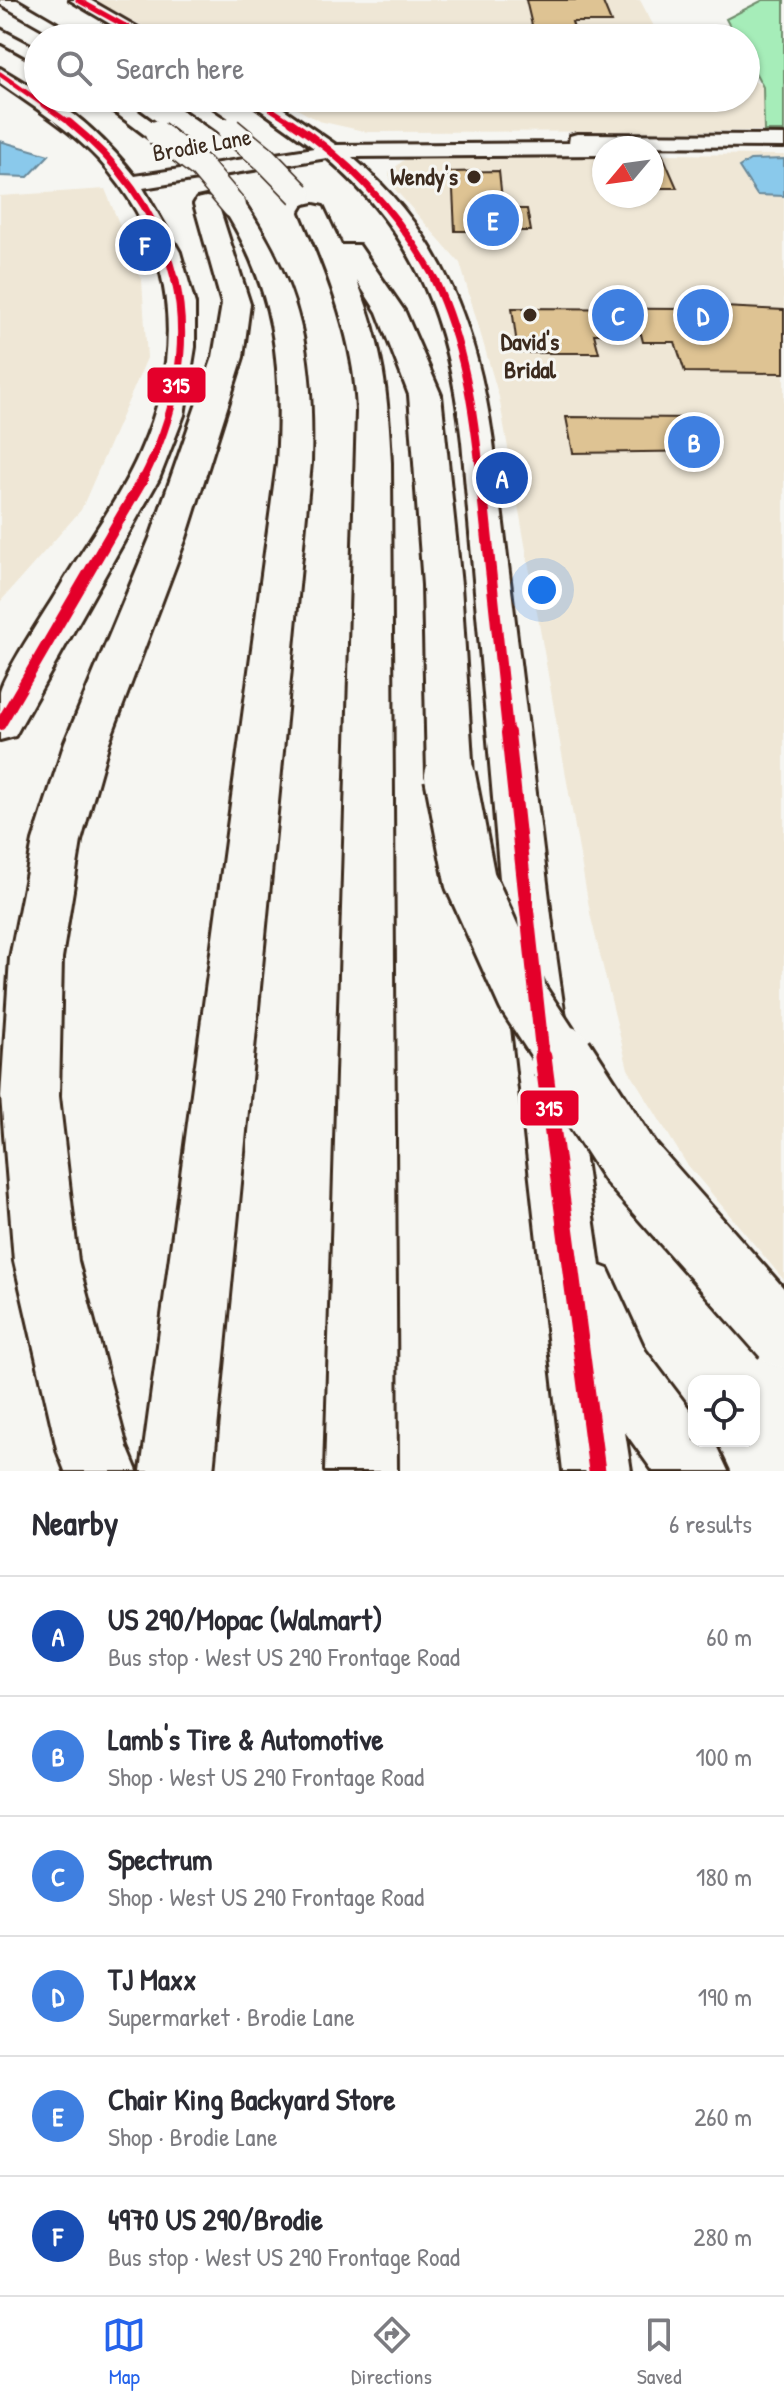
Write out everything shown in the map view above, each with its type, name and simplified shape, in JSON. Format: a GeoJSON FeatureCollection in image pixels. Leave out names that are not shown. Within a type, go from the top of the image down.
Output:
{"type":"FeatureCollection","features":[{"type":"Feature","properties":{"kind":"highway"},"geometry":{"type":"LineString","coordinates":[[5,0],[48,24]]}},
{"type":"Feature","properties":{"kind":"highway"},"geometry":{"type":"LineString","coordinates":[[37,0],[68,24]]}},
{"type":"Feature","properties":{"kind":"highway"},"geometry":{"type":"LineString","coordinates":[[0,34],[24,49]]}},
{"type":"Feature","properties":{"kind":"highway"},"geometry":{"type":"LineString","coordinates":[[126,112],[157,133],[220,205],[256,237],[273,274],[296,383],[294,463],[177,1471]]}},
{"type":"Feature","properties":{"kind":"highway"},"geometry":{"type":"LineString","coordinates":[[202,112],[265,159],[352,253],[391,312],[425,395],[441,569],[450,776],[470,880],[523,998],[630,1162],[784,1336]]}},
{"type":"Feature","properties":{"kind":"highway"},"geometry":{"type":"LineString","coordinates":[[306,203],[352,300],[371,383],[374,463],[361,1471]]}},
{"type":"Feature","properties":{"kind":"highway"},"geometry":{"type":"LineString","coordinates":[[101,1471],[93,1453],[46,1261],[30,1096],[36,958],[57,841],[87,742],[118,656],[168,538],[228,357],[236,304],[220,205]]}},
{"type":"Feature","properties":{"kind":"main road"},"geometry":{"type":"LineString","coordinates":[[78,0],[122,24]]}},
{"type":"Feature","properties":{"kind":"main road"},"geometry":{"type":"LineString","coordinates":[[0,74],[24,91]]}},
{"type":"Feature","properties":{"kind":"main road"},"geometry":{"type":"LineString","coordinates":[[0,725],[156,451],[174,393],[181,357],[180,288],[152,220],[107,155],[53,112]]}},
{"type":"Feature","properties":{"kind":"main road"},"geometry":{"type":"LineString","coordinates":[[278,112],[307,129],[370,186],[427,264],[454,322],[469,384],[520,863],[566,1247],[597,1471]]}},
{"type":"Feature","properties":{"kind":"main road"},"geometry":{"type":"LineString","coordinates":[[107,155],[140,160],[170,159],[275,139],[292,128],[285,116]]}},
{"type":"Feature","properties":{"kind":"main road"},"geometry":{"type":"LineString","coordinates":[[307,129],[343,137],[399,139]]}},
{"type":"Feature","properties":{"kind":"main road","name":"Brodie Lane"},"geometry":{"type":"LineString","coordinates":[[333,151],[348,145],[399,139],[784,145]]}},
{"type":"Feature","properties":{"kind":"main road","name":"Brodie Lane"},"geometry":{"type":"LineString","coordinates":[[664,149],[784,145]]}},
{"type":"Feature","properties":{"kind":"main road"},"geometry":{"type":"LineString","coordinates":[[370,186],[369,172],[387,157],[437,148]]}},
{"type":"Feature","properties":{"kind":"main road","name":"Brodie Lane"},"geometry":{"type":"LineString","coordinates":[[127,184],[333,151],[592,149]]}},
{"type":"Feature","properties":{"kind":"main road"},"geometry":{"type":"LineString","coordinates":[[152,220],[156,211],[168,200],[281,173],[340,174],[370,186]]}},
{"type":"Feature","properties":{"kind":"main road"},"geometry":{"type":"LineString","coordinates":[[0,667],[82,582]]}},
{"type":"Feature","properties":{"kind":"main road"},"geometry":{"type":"LineString","coordinates":[[566,1247],[622,1373],[694,1471]]}},
{"type":"Feature","properties":{"kind":"shaded area"},"geometry":{"type":"Polygon","coordinates":[[[94,0],[640,0],[653,24],[139,24],[94,0]]]}},
{"type":"Feature","properties":{"kind":"shaded area"},"geometry":{"type":"Polygon","coordinates":[[[760,84],[763,86],[764,131],[368,132],[319,121],[303,112],[760,112],[760,84]]]}},
{"type":"Feature","properties":{"kind":"shaded area"},"geometry":{"type":"Polygon","coordinates":[[[426,154],[592,154],[592,208],[664,208],[664,154],[784,155],[784,1280],[686,1163],[628,1069],[591,918],[499,397],[460,263],[392,186],[389,173],[406,158],[426,154]]]}},
{"type":"Feature","properties":{"kind":"shaded area"},"geometry":{"type":"Polygon","coordinates":[[[105,189],[142,280],[147,358],[81,510],[0,602],[0,196],[105,189]]]}},
{"type":"Feature","properties":{"kind":"green space"},"geometry":{"type":"Polygon","coordinates":[[[763,0],[784,0],[784,131],[764,131],[760,24],[729,24],[726,19],[763,0]]]}},
{"type":"Feature","properties":{"kind":"water"},"geometry":{"type":"Polygon","coordinates":[[[0,141],[49,155],[28,177],[0,176],[0,141]]]}},
{"type":"Feature","properties":{"kind":"water"},"geometry":{"type":"Polygon","coordinates":[[[784,159],[784,196],[757,195],[739,167],[750,160],[784,159]]]}},
{"type":"Feature","properties":{"kind":"building"},"geometry":{"type":"Polygon","coordinates":[[[526,0],[602,0],[611,22],[573,24],[532,24],[526,0]]]}},
{"type":"Feature","properties":{"kind":"building"},"geometry":{"type":"Polygon","coordinates":[[[664,158],[677,188],[664,188],[664,158]]]}},
{"type":"Feature","properties":{"kind":"building"},"geometry":{"type":"Polygon","coordinates":[[[499,171],[503,209],[527,209],[531,231],[455,231],[453,190],[447,172],[499,171]]]}},
{"type":"Feature","properties":{"kind":"building"},"geometry":{"type":"Polygon","coordinates":[[[683,305],[784,310],[784,373],[685,372],[675,342],[643,342],[641,334],[594,334],[599,353],[518,353],[512,308],[684,309],[683,305]]]}},
{"type":"Feature","properties":{"kind":"building"},"geometry":{"type":"Polygon","coordinates":[[[566,417],[699,418],[711,451],[573,453],[566,417]]]}},
{"type":"Feature","properties":{"kind":"transit line","name":"315"},"geometry":{"type":"LineString","coordinates":[[78,0],[122,24]]}},
{"type":"Feature","properties":{"kind":"transit line","name":"315"},"geometry":{"type":"LineString","coordinates":[[0,74],[24,91]]}},
{"type":"Feature","properties":{"kind":"transit line","name":"315"},"geometry":{"type":"LineString","coordinates":[[0,725],[150,466],[170,412],[179,372],[182,333],[179,295],[170,258],[154,222],[133,187],[106,155],[55,112]]}},
{"type":"Feature","properties":{"kind":"transit line","name":"315"},"geometry":{"type":"LineString","coordinates":[[276,112],[348,165],[383,201],[413,240],[436,282],[454,329],[468,382],[539,1028],[597,1471]]}},
{"type":"Feature","properties":{"kind":"place","name":"Wendy's"},"geometry":{"type":"Point","coordinates":[474,177]}},
{"type":"Feature","properties":{"kind":"place","name":"Chair King Backyard Store"},"geometry":{"type":"Point","coordinates":[493,220]}},
{"type":"Feature","properties":{"kind":"place","name":"4970 US 290/Brodie"},"geometry":{"type":"Point","coordinates":[145,245]}},
{"type":"Feature","properties":{"kind":"place","name":"David's Bridal"},"geometry":{"type":"Point","coordinates":[530,315]}},
{"type":"Feature","properties":{"kind":"place","name":"Spectrum"},"geometry":{"type":"Point","coordinates":[618,315]}},
{"type":"Feature","properties":{"kind":"place","name":"TJ Maxx"},"geometry":{"type":"Point","coordinates":[703,315]}},
{"type":"Feature","properties":{"kind":"place","name":"Lamb's Tire & Automotive"},"geometry":{"type":"Point","coordinates":[694,442]}},
{"type":"Feature","properties":{"kind":"place","name":"US 290/Mopac (Walmart)"},"geometry":{"type":"Point","coordinates":[502,478]}}]}
